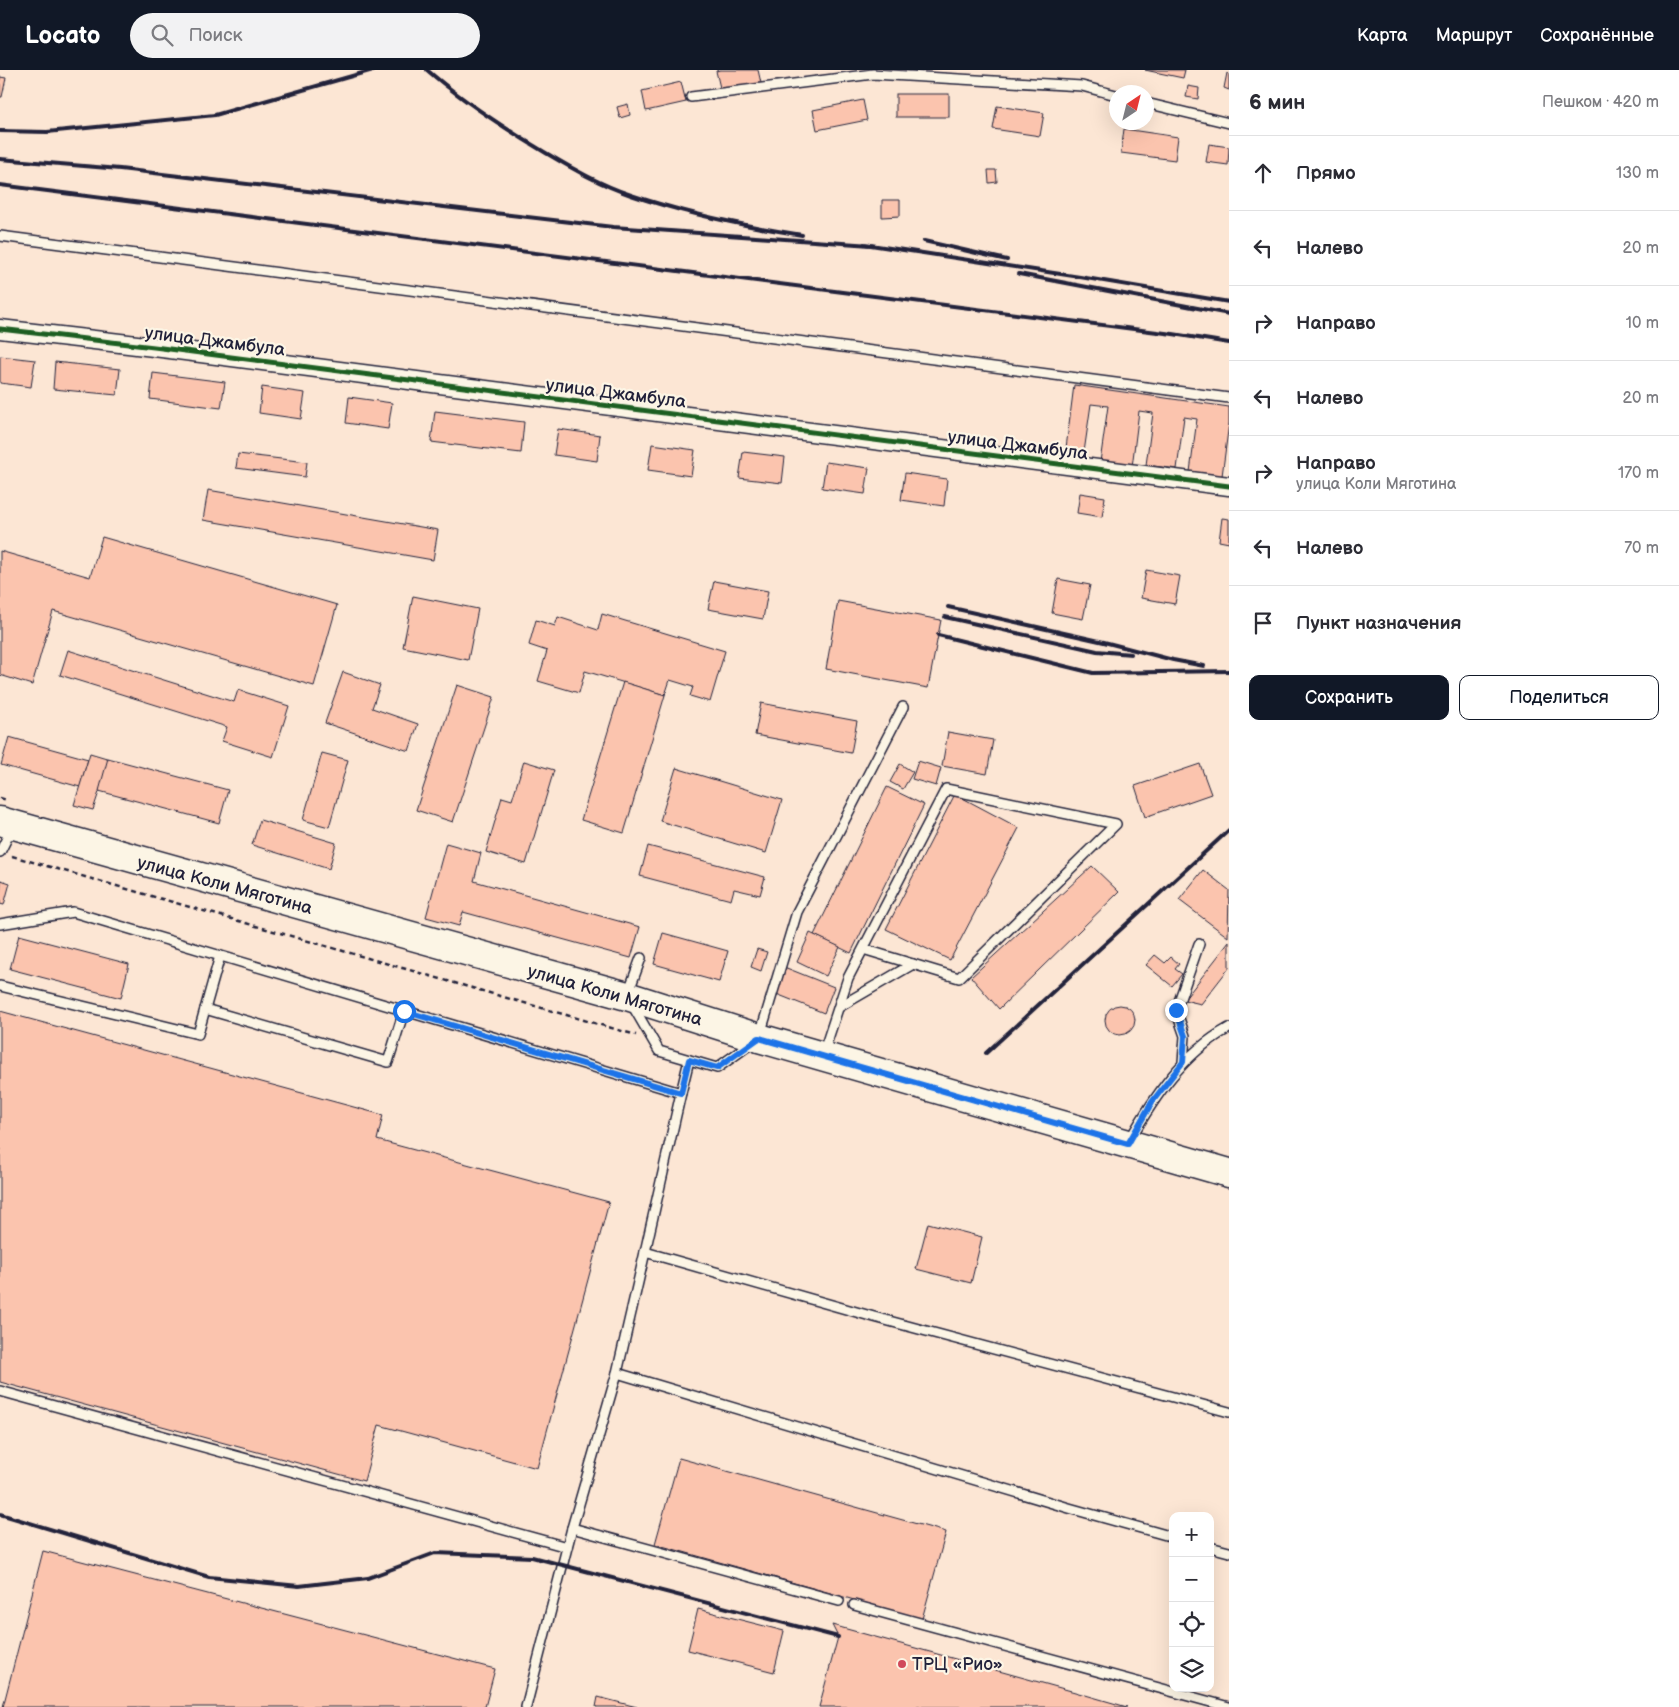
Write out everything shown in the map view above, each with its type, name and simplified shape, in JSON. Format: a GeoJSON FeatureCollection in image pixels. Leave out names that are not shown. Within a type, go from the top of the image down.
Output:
{"type":"FeatureCollection","features":[{"type":"Feature","properties":{"kind":"main road","name":"улица Коли Мяготина"},"geometry":{"type":"LineString","coordinates":[[7,823],[628,996],[823,1057],[1229,1173]]}},
{"type":"Feature","properties":{"kind":"street","name":"улица Джамбула"},"geometry":{"type":"LineString","coordinates":[[0,329],[1229,486]]}},
{"type":"Feature","properties":{"kind":"lane"},"geometry":{"type":"LineString","coordinates":[[692,97],[873,74],[1082,86],[1109,93]]}},
{"type":"Feature","properties":{"kind":"lane"},"geometry":{"type":"LineString","coordinates":[[1154,105],[1229,123]]}},
{"type":"Feature","properties":{"kind":"lane"},"geometry":{"type":"LineString","coordinates":[[0,236],[1229,398]]}},
{"type":"Feature","properties":{"kind":"lane"},"geometry":{"type":"LineString","coordinates":[[641,958],[628,996],[659,1051],[717,1068],[759,1038],[797,912],[903,707]]}},
{"type":"Feature","properties":{"kind":"lane"},"geometry":{"type":"LineString","coordinates":[[823,1057],[848,978],[946,789],[1116,824],[959,978],[864,949]]}},
{"type":"Feature","properties":{"kind":"lane"},"geometry":{"type":"LineString","coordinates":[[4,854],[7,823]]}},
{"type":"Feature","properties":{"kind":"lane"},"geometry":{"type":"LineString","coordinates":[[0,924],[73,912],[681,1093]]}},
{"type":"Feature","properties":{"kind":"lane"},"geometry":{"type":"LineString","coordinates":[[1183,1062],[1185,1036],[1176,1010],[1199,944]]}},
{"type":"Feature","properties":{"kind":"lane"},"geometry":{"type":"LineString","coordinates":[[0,986],[198,1034],[220,956]]}},
{"type":"Feature","properties":{"kind":"lane"},"geometry":{"type":"LineString","coordinates":[[839,1007],[913,964]]}},
{"type":"Feature","properties":{"kind":"lane"},"geometry":{"type":"LineString","coordinates":[[205,1009],[388,1062],[404,1011]]}},
{"type":"Feature","properties":{"kind":"lane"},"geometry":{"type":"LineString","coordinates":[[1128,1144],[1152,1102],[1183,1062],[1229,1028]]}},
{"type":"Feature","properties":{"kind":"lane"},"geometry":{"type":"LineString","coordinates":[[526,1707],[572,1528],[617,1373],[689,1060]]}},
{"type":"Feature","properties":{"kind":"lane"},"geometry":{"type":"LineString","coordinates":[[645,1252],[874,1317],[1229,1412]]}},
{"type":"Feature","properties":{"kind":"lane"},"geometry":{"type":"LineString","coordinates":[[617,1373],[1069,1508],[1169,1536]]}},
{"type":"Feature","properties":{"kind":"lane"},"geometry":{"type":"LineString","coordinates":[[0,1391],[567,1547]]}},
{"type":"Feature","properties":{"kind":"lane"},"geometry":{"type":"LineString","coordinates":[[572,1528],[840,1601]]}},
{"type":"Feature","properties":{"kind":"lane"},"geometry":{"type":"LineString","coordinates":[[1214,1548],[1229,1552]]}},
{"type":"Feature","properties":{"kind":"lane"},"geometry":{"type":"LineString","coordinates":[[854,1605],[1229,1707]]}},
{"type":"Feature","properties":{"kind":"path"},"geometry":{"type":"LineString","coordinates":[[4,854],[652,1039]]}},
{"type":"Feature","properties":{"kind":"building"},"geometry":{"type":"Polygon","coordinates":[[[758,70],[761,83],[721,92],[716,71],[758,70]]]}},
{"type":"Feature","properties":{"kind":"building"},"geometry":{"type":"Polygon","coordinates":[[[1145,70],[1185,70],[1183,78],[1145,70]]]}},
{"type":"Feature","properties":{"kind":"building"},"geometry":{"type":"Polygon","coordinates":[[[1227,73],[1229,74],[1229,90],[1224,88],[1227,73]]]}},
{"type":"Feature","properties":{"kind":"building"},"geometry":{"type":"Polygon","coordinates":[[[0,77],[6,78],[2,97],[0,97],[0,77]]]}},
{"type":"Feature","properties":{"kind":"building"},"geometry":{"type":"Polygon","coordinates":[[[681,82],[686,102],[646,111],[642,91],[681,82]]]}},
{"type":"Feature","properties":{"kind":"building"},"geometry":{"type":"Polygon","coordinates":[[[1188,86],[1199,88],[1198,99],[1186,97],[1188,86]]]}},
{"type":"Feature","properties":{"kind":"building"},"geometry":{"type":"Polygon","coordinates":[[[896,94],[949,94],[949,117],[896,117],[896,94]]]}},
{"type":"Feature","properties":{"kind":"building"},"geometry":{"type":"Polygon","coordinates":[[[863,100],[867,120],[817,130],[813,110],[863,100]]]}},
{"type":"Feature","properties":{"kind":"building"},"geometry":{"type":"Polygon","coordinates":[[[628,104],[630,115],[620,118],[617,107],[628,104]]]}},
{"type":"Feature","properties":{"kind":"building"},"geometry":{"type":"Polygon","coordinates":[[[997,106],[1044,113],[1040,136],[993,129],[997,106]]]}},
{"type":"Feature","properties":{"kind":"building"},"geometry":{"type":"Polygon","coordinates":[[[1124,130],[1178,137],[1175,160],[1121,153],[1124,130]]]}},
{"type":"Feature","properties":{"kind":"building"},"geometry":{"type":"Polygon","coordinates":[[[1209,144],[1229,147],[1228,165],[1206,162],[1209,144]]]}},
{"type":"Feature","properties":{"kind":"building"},"geometry":{"type":"Polygon","coordinates":[[[988,170],[996,170],[997,182],[989,183],[988,170]]]}},
{"type":"Feature","properties":{"kind":"building"},"geometry":{"type":"Polygon","coordinates":[[[882,200],[900,200],[900,216],[882,217],[882,200]]]}},
{"type":"Feature","properties":{"kind":"building"},"geometry":{"type":"Polygon","coordinates":[[[0,356],[35,360],[31,387],[0,383],[0,356]]]}},
{"type":"Feature","properties":{"kind":"building"},"geometry":{"type":"Polygon","coordinates":[[[55,362],[120,369],[117,395],[53,389],[55,362]]]}},
{"type":"Feature","properties":{"kind":"building"},"geometry":{"type":"Polygon","coordinates":[[[153,373],[225,382],[221,408],[150,399],[153,373]]]}},
{"type":"Feature","properties":{"kind":"building"},"geometry":{"type":"Polygon","coordinates":[[[1074,385],[1229,407],[1229,423],[1222,476],[1190,472],[1197,419],[1184,417],[1177,469],[1146,465],[1153,413],[1139,411],[1132,467],[1100,462],[1108,406],[1091,404],[1083,459],[1065,456],[1074,385]]]}},
{"type":"Feature","properties":{"kind":"building"},"geometry":{"type":"Polygon","coordinates":[[[262,387],[305,393],[301,419],[259,413],[262,387]]]}},
{"type":"Feature","properties":{"kind":"building"},"geometry":{"type":"Polygon","coordinates":[[[349,397],[392,403],[388,429],[346,423],[349,397]]]}},
{"type":"Feature","properties":{"kind":"building"},"geometry":{"type":"Polygon","coordinates":[[[435,411],[524,422],[521,453],[431,442],[435,411]]]}},
{"type":"Feature","properties":{"kind":"building"},"geometry":{"type":"Polygon","coordinates":[[[558,429],[600,435],[597,461],[554,455],[558,429]]]}},
{"type":"Feature","properties":{"kind":"building"},"geometry":{"type":"Polygon","coordinates":[[[652,444],[695,450],[691,476],[648,470],[652,444]]]}},
{"type":"Feature","properties":{"kind":"building"},"geometry":{"type":"Polygon","coordinates":[[[743,452],[785,457],[782,483],[739,478],[743,452]]]}},
{"type":"Feature","properties":{"kind":"building"},"geometry":{"type":"Polygon","coordinates":[[[238,454],[307,462],[305,477],[236,468],[238,454]]]}},
{"type":"Feature","properties":{"kind":"building"},"geometry":{"type":"Polygon","coordinates":[[[826,462],[869,468],[865,494],[822,488],[826,462]]]}},
{"type":"Feature","properties":{"kind":"building"},"geometry":{"type":"Polygon","coordinates":[[[905,473],[947,479],[944,506],[901,500],[905,473]]]}},
{"type":"Feature","properties":{"kind":"building"},"geometry":{"type":"Polygon","coordinates":[[[208,490],[438,530],[433,560],[203,520],[208,490]]]}},
{"type":"Feature","properties":{"kind":"building"},"geometry":{"type":"Polygon","coordinates":[[[1080,493],[1105,497],[1102,517],[1077,513],[1080,493]]]}},
{"type":"Feature","properties":{"kind":"building"},"geometry":{"type":"Polygon","coordinates":[[[1222,518],[1229,519],[1229,543],[1219,541],[1222,518]]]}},
{"type":"Feature","properties":{"kind":"building"},"geometry":{"type":"Polygon","coordinates":[[[102,537],[337,605],[314,686],[53,611],[32,685],[0,675],[0,551],[90,577],[102,537]]]}},
{"type":"Feature","properties":{"kind":"building"},"geometry":{"type":"Polygon","coordinates":[[[1146,570],[1180,576],[1175,604],[1141,598],[1146,570]]]}},
{"type":"Feature","properties":{"kind":"building"},"geometry":{"type":"Polygon","coordinates":[[[1058,579],[1090,585],[1083,619],[1052,613],[1058,579]]]}},
{"type":"Feature","properties":{"kind":"building"},"geometry":{"type":"Polygon","coordinates":[[[714,581],[768,591],[763,619],[708,609],[714,581]]]}},
{"type":"Feature","properties":{"kind":"building"},"geometry":{"type":"Polygon","coordinates":[[[413,596],[478,609],[468,660],[403,647],[413,596]]]}},
{"type":"Feature","properties":{"kind":"building"},"geometry":{"type":"Polygon","coordinates":[[[838,601],[941,620],[928,688],[826,669],[838,601]]]}},
{"type":"Feature","properties":{"kind":"building"},"geometry":{"type":"Polygon","coordinates":[[[602,614],[725,651],[710,702],[690,696],[693,687],[670,680],[665,695],[585,671],[579,693],[538,681],[547,651],[529,645],[536,620],[555,626],[558,617],[598,630],[602,614]]]}},
{"type":"Feature","properties":{"kind":"building"},"geometry":{"type":"Polygon","coordinates":[[[68,650],[234,702],[238,690],[289,706],[273,757],[222,741],[227,727],[60,675],[68,650]]]}},
{"type":"Feature","properties":{"kind":"building"},"geometry":{"type":"Polygon","coordinates":[[[343,672],[380,685],[372,708],[418,724],[409,751],[325,723],[343,672]]]}},
{"type":"Feature","properties":{"kind":"building"},"geometry":{"type":"Polygon","coordinates":[[[623,682],[665,695],[624,833],[581,820],[623,682]]]}},
{"type":"Feature","properties":{"kind":"building"},"geometry":{"type":"Polygon","coordinates":[[[457,685],[494,697],[453,822],[416,810],[457,685]]]}},
{"type":"Feature","properties":{"kind":"building"},"geometry":{"type":"Polygon","coordinates":[[[761,703],[857,721],[851,753],[755,735],[761,703]]]}},
{"type":"Feature","properties":{"kind":"building"},"geometry":{"type":"Polygon","coordinates":[[[948,732],[993,740],[987,774],[942,766],[948,732]]]}},
{"type":"Feature","properties":{"kind":"building"},"geometry":{"type":"Polygon","coordinates":[[[9,737],[88,759],[80,787],[1,765],[9,737]]]}},
{"type":"Feature","properties":{"kind":"building"},"geometry":{"type":"Polygon","coordinates":[[[90,753],[110,759],[93,810],[74,805],[90,753]]]}},
{"type":"Feature","properties":{"kind":"building"},"geometry":{"type":"Polygon","coordinates":[[[322,753],[348,760],[329,827],[303,820],[322,753]]]}},
{"type":"Feature","properties":{"kind":"building"},"geometry":{"type":"Polygon","coordinates":[[[108,758],[228,790],[219,823],[99,791],[108,758]]]}},
{"type":"Feature","properties":{"kind":"building"},"geometry":{"type":"Polygon","coordinates":[[[524,761],[554,770],[526,864],[486,852],[502,797],[512,800],[524,761]]]}},
{"type":"Feature","properties":{"kind":"building"},"geometry":{"type":"Polygon","coordinates":[[[918,761],[941,768],[936,786],[912,779],[918,761]]]}},
{"type":"Feature","properties":{"kind":"building"},"geometry":{"type":"Polygon","coordinates":[[[900,764],[913,772],[903,789],[890,782],[900,764]]]}},
{"type":"Feature","properties":{"kind":"building"},"geometry":{"type":"Polygon","coordinates":[[[1200,764],[1211,794],[1145,817],[1135,786],[1200,764]]]}},
{"type":"Feature","properties":{"kind":"building"},"geometry":{"type":"Polygon","coordinates":[[[676,768],[782,800],[766,853],[660,821],[676,768]]]}},
{"type":"Feature","properties":{"kind":"building"},"geometry":{"type":"Polygon","coordinates":[[[887,787],[924,805],[851,953],[814,935],[887,787]]]}},
{"type":"Feature","properties":{"kind":"building"},"geometry":{"type":"Polygon","coordinates":[[[955,794],[1019,828],[950,960],[886,929],[955,794]]]}},
{"type":"Feature","properties":{"kind":"building"},"geometry":{"type":"Polygon","coordinates":[[[260,820],[336,843],[329,869],[252,845],[260,820]]]}},
{"type":"Feature","properties":{"kind":"building"},"geometry":{"type":"Polygon","coordinates":[[[446,843],[481,853],[474,881],[640,927],[631,958],[463,912],[459,926],[426,917],[446,843]]]}},
{"type":"Feature","properties":{"kind":"building"},"geometry":{"type":"Polygon","coordinates":[[[648,846],[765,877],[760,895],[734,889],[731,900],[640,876],[648,846]]]}},
{"type":"Feature","properties":{"kind":"building"},"geometry":{"type":"Polygon","coordinates":[[[1092,866],[1119,892],[999,1009],[971,977],[1092,866]]]}},
{"type":"Feature","properties":{"kind":"building"},"geometry":{"type":"Polygon","coordinates":[[[1203,870],[1229,890],[1228,937],[1179,900],[1203,870]]]}},
{"type":"Feature","properties":{"kind":"building"},"geometry":{"type":"Polygon","coordinates":[[[1,880],[10,883],[4,905],[0,904],[1,880]]]}},
{"type":"Feature","properties":{"kind":"building"},"geometry":{"type":"Polygon","coordinates":[[[663,933],[728,951],[719,982],[654,964],[663,933]]]}},
{"type":"Feature","properties":{"kind":"building"},"geometry":{"type":"Polygon","coordinates":[[[810,933],[840,947],[826,976],[797,962],[810,933]]]}},
{"type":"Feature","properties":{"kind":"building"},"geometry":{"type":"Polygon","coordinates":[[[19,935],[129,964],[121,998],[10,969],[19,935]]]}},
{"type":"Feature","properties":{"kind":"building"},"geometry":{"type":"Polygon","coordinates":[[[1229,942],[1229,968],[1201,1004],[1184,1000],[1229,942]]]}},
{"type":"Feature","properties":{"kind":"building"},"geometry":{"type":"Polygon","coordinates":[[[757,949],[767,952],[761,971],[751,967],[757,949]]]}},
{"type":"Feature","properties":{"kind":"building"},"geometry":{"type":"Polygon","coordinates":[[[1155,955],[1165,963],[1171,957],[1179,964],[1175,969],[1182,974],[1172,986],[1146,965],[1155,955]]]}},
{"type":"Feature","properties":{"kind":"building"},"geometry":{"type":"Polygon","coordinates":[[[784,967],[834,987],[824,1013],[774,993],[784,967]]]}},
{"type":"Feature","properties":{"kind":"building"},"geometry":{"type":"Polygon","coordinates":[[[1120,1005],[1126,1006],[1134,1014],[1134,1026],[1126,1034],[1120,1035],[1114,1034],[1106,1026],[1105,1020],[1106,1014],[1114,1006],[1120,1005]]]}},
{"type":"Feature","properties":{"kind":"building"},"geometry":{"type":"Polygon","coordinates":[[[0,1011],[383,1115],[377,1140],[609,1202],[537,1468],[379,1425],[364,1481],[0,1382],[0,1011]]]}},
{"type":"Feature","properties":{"kind":"building"},"geometry":{"type":"Polygon","coordinates":[[[928,1223],[982,1237],[971,1283],[916,1269],[928,1223]]]}},
{"type":"Feature","properties":{"kind":"building"},"geometry":{"type":"Polygon","coordinates":[[[679,1458],[946,1532],[922,1619],[655,1544],[679,1458]]]}},
{"type":"Feature","properties":{"kind":"building"},"geometry":{"type":"Polygon","coordinates":[[[43,1551],[495,1669],[485,1707],[3,1707],[43,1551]]]}},
{"type":"Feature","properties":{"kind":"building"},"geometry":{"type":"Polygon","coordinates":[[[698,1609],[784,1631],[774,1672],[688,1650],[698,1609]]]}},
{"type":"Feature","properties":{"kind":"building","name":"ТРЦ «Рио»"},"geometry":{"type":"Polygon","coordinates":[[[832,1625],[1127,1707],[819,1707],[838,1637],[832,1625]]]}},
{"type":"Feature","properties":{"kind":"building"},"geometry":{"type":"Polygon","coordinates":[[[598,1697],[637,1707],[596,1707],[598,1697]]]}},
{"type":"Feature","properties":{"kind":"railway"},"geometry":{"type":"LineString","coordinates":[[0,131],[47,132],[215,115],[373,70]]}},
{"type":"Feature","properties":{"kind":"railway"},"geometry":{"type":"LineString","coordinates":[[427,70],[470,104],[515,134],[566,165],[609,186],[652,202],[694,214],[802,235]]}},
{"type":"Feature","properties":{"kind":"railway"},"geometry":{"type":"LineString","coordinates":[[0,159],[120,169],[613,227],[871,245]]}},
{"type":"Feature","properties":{"kind":"railway"},"geometry":{"type":"LineString","coordinates":[[0,185],[1173,334],[1229,343]]}},
{"type":"Feature","properties":{"kind":"railway"},"geometry":{"type":"LineString","coordinates":[[924,241],[1007,260]]}},
{"type":"Feature","properties":{"kind":"railway"},"geometry":{"type":"LineString","coordinates":[[864,244],[1229,302]]}},
{"type":"Feature","properties":{"kind":"railway"},"geometry":{"type":"LineString","coordinates":[[1019,274],[1229,314]]}},
{"type":"Feature","properties":{"kind":"railway"},"geometry":{"type":"LineString","coordinates":[[948,607],[1204,666]]}},
{"type":"Feature","properties":{"kind":"railway"},"geometry":{"type":"LineString","coordinates":[[945,617],[1097,651],[1131,654]]}},
{"type":"Feature","properties":{"kind":"railway"},"geometry":{"type":"LineString","coordinates":[[938,635],[1093,673],[1229,671]]}},
{"type":"Feature","properties":{"kind":"railway"},"geometry":{"type":"LineString","coordinates":[[986,1053],[1229,830]]}},
{"type":"Feature","properties":{"kind":"railway"},"geometry":{"type":"LineString","coordinates":[[0,1514],[209,1577],[299,1586],[368,1578],[435,1553],[532,1557],[838,1637]]}},
{"type":"Feature","properties":{"kind":"cycle path"},"geometry":{"type":"LineString","coordinates":[[0,329],[154,347],[1229,486]]}},
{"type":"Feature","properties":{"kind":"place","name":"ТРЦ «Рио»"},"geometry":{"type":"Point","coordinates":[902,1664]}},
{"type":"Feature","properties":{"kind":"route"},"geometry":{"type":"LineString","coordinates":[[404,1011],[681,1093],[689,1060],[717,1068],[759,1038],[1128,1144],[1152,1102],[1183,1062],[1185,1036],[1176,1010]]}}]}
